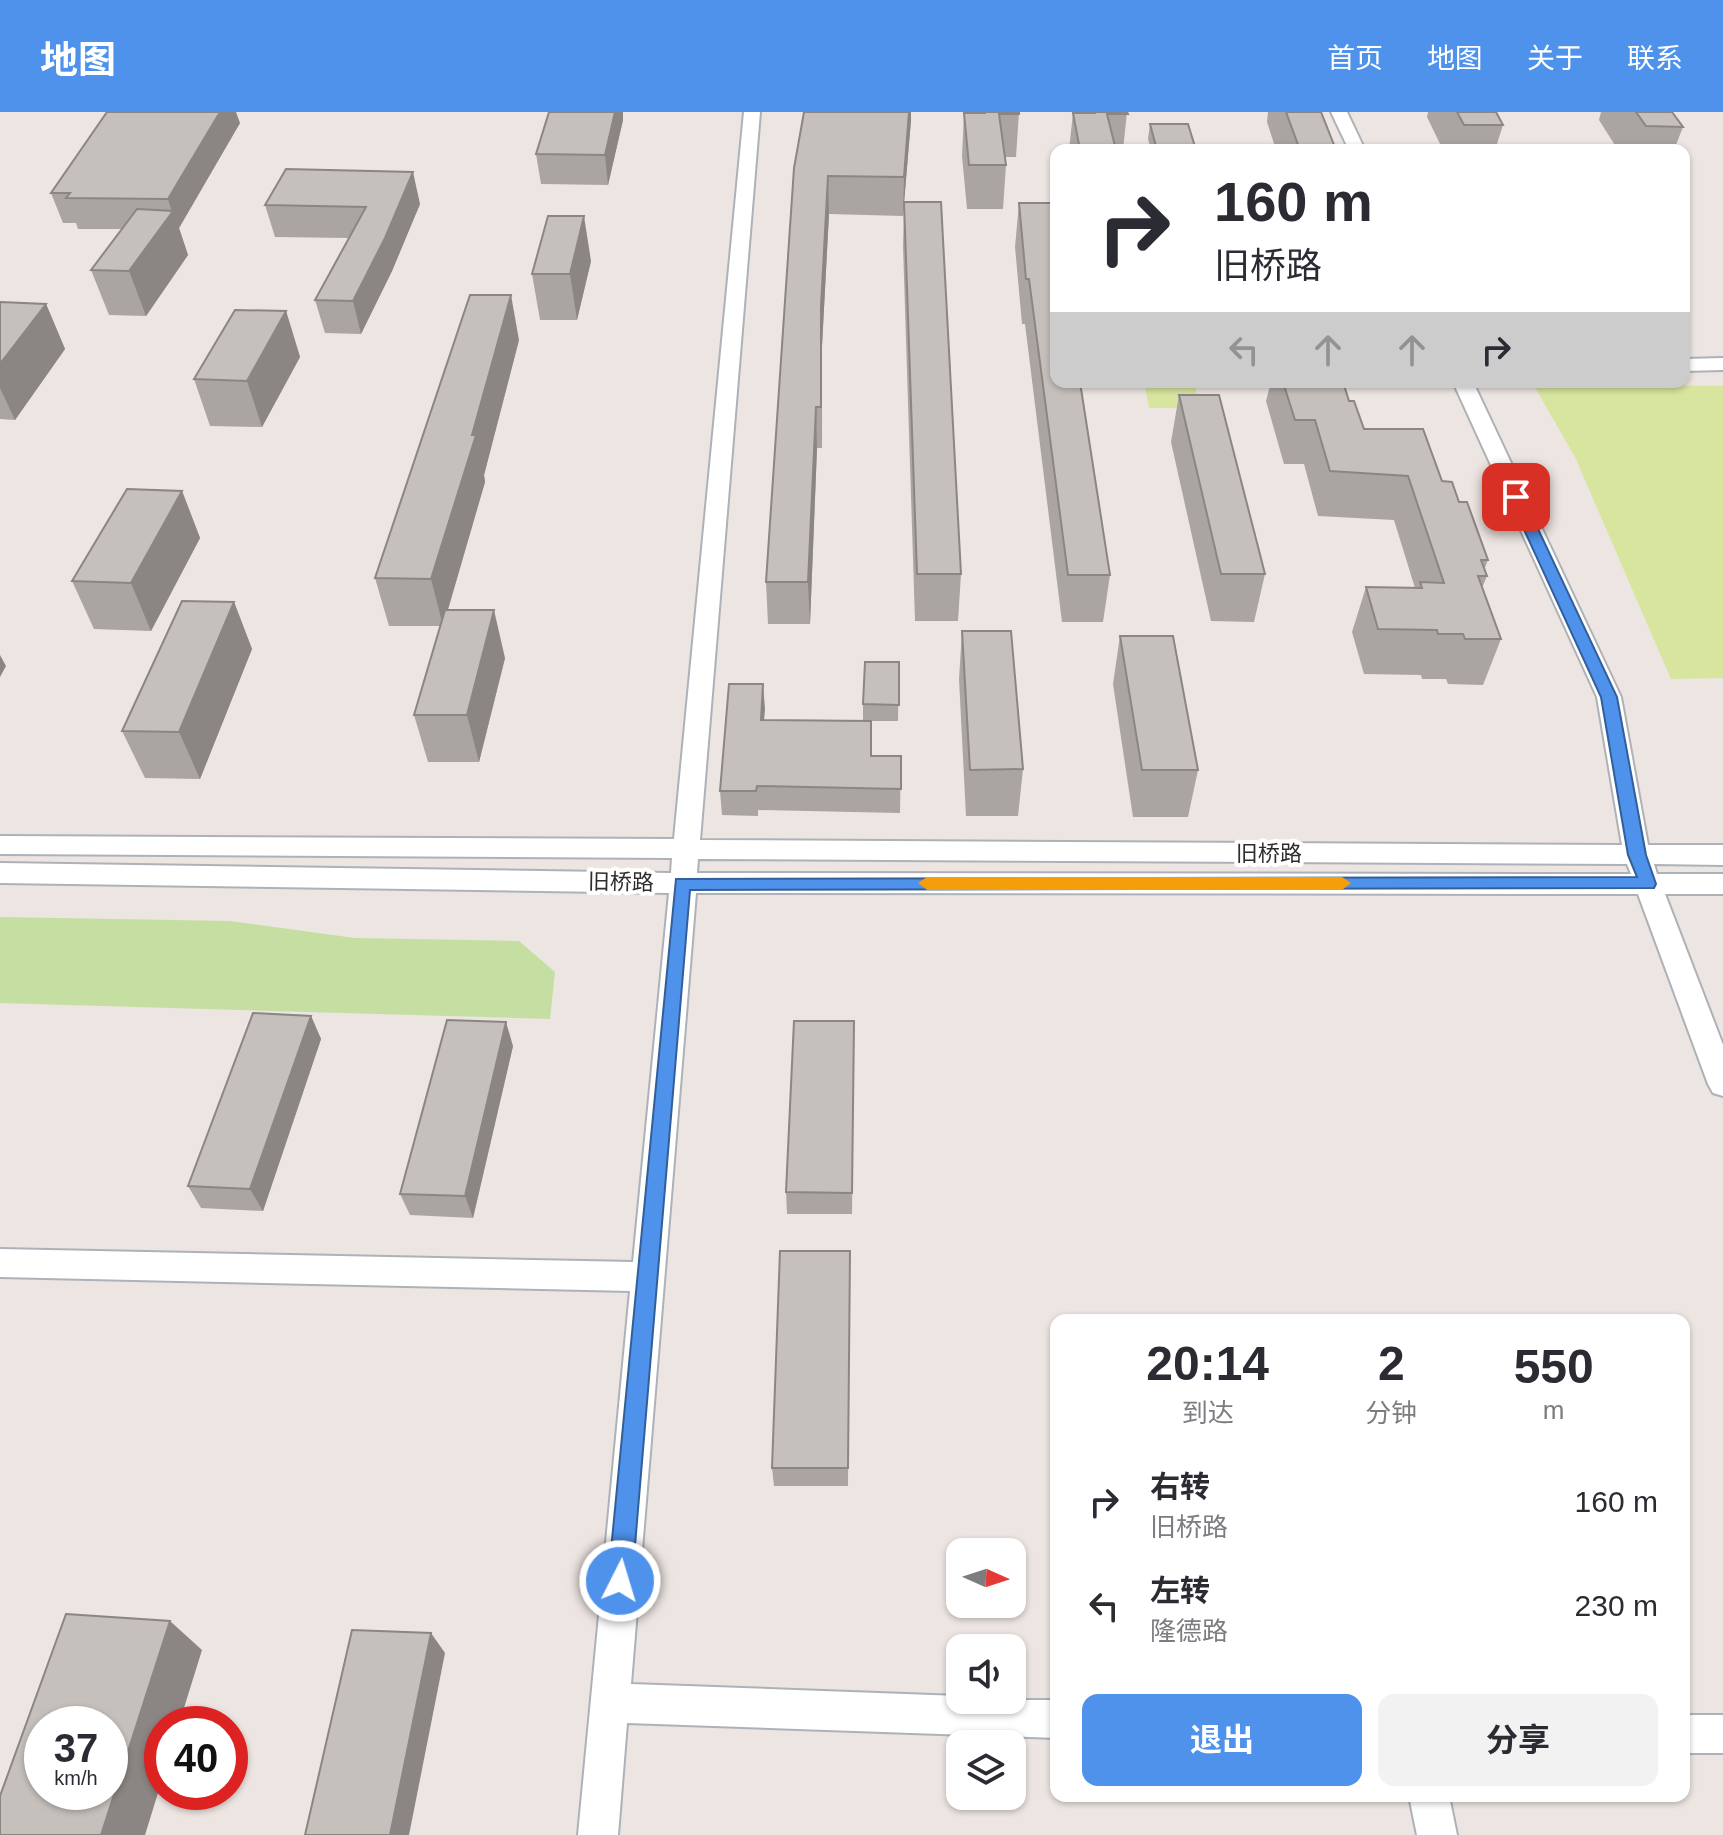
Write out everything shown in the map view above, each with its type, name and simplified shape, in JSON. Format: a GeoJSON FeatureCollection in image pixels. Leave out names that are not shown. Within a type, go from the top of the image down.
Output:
{"type":"FeatureCollection","features":[{"type":"Feature","properties":{"kind":"street"},"geometry":{"type":"LineString","coordinates":[[598,1835],[752,112]]}},
{"type":"Feature","properties":{"kind":"street"},"geometry":{"type":"LineString","coordinates":[[1339,112],[1354,144]]}},
{"type":"Feature","properties":{"kind":"street"},"geometry":{"type":"LineString","coordinates":[[1690,365],[1723,364]]}},
{"type":"Feature","properties":{"kind":"street"},"geometry":{"type":"LineString","coordinates":[[1466,388],[1609,697],[1637,855],[1723,1084]]}},
{"type":"Feature","properties":{"kind":"street","name":"旧桥路"},"geometry":{"type":"LineString","coordinates":[[0,845],[1723,855]]}},
{"type":"Feature","properties":{"kind":"street","name":"旧桥路"},"geometry":{"type":"LineString","coordinates":[[0,873],[682,883],[1723,884]]}},
{"type":"Feature","properties":{"kind":"street"},"geometry":{"type":"LineString","coordinates":[[0,1263],[647,1277]]}},
{"type":"Feature","properties":{"kind":"street"},"geometry":{"type":"LineString","coordinates":[[610,1703],[1050,1719]]}},
{"type":"Feature","properties":{"kind":"street"},"geometry":{"type":"LineString","coordinates":[[1690,1734],[1723,1734]]}},
{"type":"Feature","properties":{"kind":"street"},"geometry":{"type":"LineString","coordinates":[[1430,1802],[1437,1835]]}},
{"type":"Feature","properties":{"kind":"green space"},"geometry":{"type":"Polygon","coordinates":[[[1723,386],[1723,678],[1671,679],[1575,457],[1535,388],[1723,386]]]}},
{"type":"Feature","properties":{"kind":"green space"},"geometry":{"type":"Polygon","coordinates":[[[1145,388],[1195,388],[1200,408],[1149,408],[1145,388]]]}},
{"type":"Feature","properties":{"kind":"green space"},"geometry":{"type":"Polygon","coordinates":[[[0,917],[230,921],[355,938],[519,941],[555,972],[550,1019],[0,1003],[0,917]]]}},
{"type":"Feature","properties":{"kind":"building"},"geometry":{"type":"Polygon","coordinates":[[[107,112],[220,112],[168,199],[66,198],[70,193],[51,193],[107,112]]]}},
{"type":"Feature","properties":{"kind":"building"},"geometry":{"type":"Polygon","coordinates":[[[549,112],[615,112],[605,155],[536,154],[549,112]]]}},
{"type":"Feature","properties":{"kind":"building"},"geometry":{"type":"Polygon","coordinates":[[[804,112],[909,112],[904,177],[828,176],[821,306],[821,407],[816,407],[808,582],[766,582],[794,168],[804,112]]]}},
{"type":"Feature","properties":{"kind":"building"},"geometry":{"type":"Polygon","coordinates":[[[1019,112],[999,114],[1006,165],[969,165],[964,113],[1019,112]]]}},
{"type":"Feature","properties":{"kind":"building"},"geometry":{"type":"Polygon","coordinates":[[[1127,112],[1107,114],[1114,144],[1079,144],[1073,113],[1127,112]]]}},
{"type":"Feature","properties":{"kind":"building"},"geometry":{"type":"Polygon","coordinates":[[[1286,112],[1321,112],[1334,144],[1298,144],[1286,112]]]}},
{"type":"Feature","properties":{"kind":"building"},"geometry":{"type":"Polygon","coordinates":[[[1457,112],[1496,112],[1503,125],[1464,125],[1457,112]]]}},
{"type":"Feature","properties":{"kind":"building"},"geometry":{"type":"Polygon","coordinates":[[[1636,112],[1672,112],[1683,127],[1646,126],[1636,112]]]}},
{"type":"Feature","properties":{"kind":"building"},"geometry":{"type":"Polygon","coordinates":[[[1150,124],[1188,124],[1194,144],[1155,144],[1150,124]]]}},
{"type":"Feature","properties":{"kind":"building"},"geometry":{"type":"Polygon","coordinates":[[[286,169],[413,172],[385,238],[353,301],[315,300],[366,207],[265,205],[286,169]]]}},
{"type":"Feature","properties":{"kind":"building"},"geometry":{"type":"Polygon","coordinates":[[[904,202],[941,202],[961,574],[917,574],[904,202]]]}},
{"type":"Feature","properties":{"kind":"building"},"geometry":{"type":"Polygon","coordinates":[[[1019,203],[1050,203],[1050,388],[1081,388],[1110,575],[1068,575],[1029,279],[1026,279],[1019,203]]]}},
{"type":"Feature","properties":{"kind":"building"},"geometry":{"type":"Polygon","coordinates":[[[137,209],[173,211],[129,271],[91,270],[137,209]]]}},
{"type":"Feature","properties":{"kind":"building"},"geometry":{"type":"Polygon","coordinates":[[[548,216],[584,216],[570,274],[532,274],[548,216]]]}},
{"type":"Feature","properties":{"kind":"building"},"geometry":{"type":"Polygon","coordinates":[[[470,295],[511,295],[472,435],[476,435],[431,579],[375,578],[470,295]]]}},
{"type":"Feature","properties":{"kind":"building"},"geometry":{"type":"Polygon","coordinates":[[[0,302],[46,304],[0,364],[0,302]]]}},
{"type":"Feature","properties":{"kind":"building"},"geometry":{"type":"Polygon","coordinates":[[[235,310],[286,311],[247,381],[194,379],[235,310]]]}},
{"type":"Feature","properties":{"kind":"building"},"geometry":{"type":"Polygon","coordinates":[[[1285,388],[1345,388],[1349,401],[1354,401],[1364,429],[1423,429],[1442,481],[1452,482],[1459,502],[1467,502],[1488,560],[1481,560],[1487,576],[1478,576],[1501,639],[1465,639],[1463,634],[1438,634],[1437,630],[1378,629],[1366,587],[1422,588],[1420,582],[1444,583],[1408,476],[1330,471],[1315,420],[1295,420],[1285,388]]]}},
{"type":"Feature","properties":{"kind":"building"},"geometry":{"type":"Polygon","coordinates":[[[1179,395],[1219,395],[1265,574],[1221,574],[1179,395]]]}},
{"type":"Feature","properties":{"kind":"building"},"geometry":{"type":"Polygon","coordinates":[[[127,489],[182,491],[131,583],[72,581],[127,489]]]}},
{"type":"Feature","properties":{"kind":"building"},"geometry":{"type":"Polygon","coordinates":[[[182,601],[234,602],[179,732],[122,731],[182,601]]]}},
{"type":"Feature","properties":{"kind":"building"},"geometry":{"type":"Polygon","coordinates":[[[445,610],[494,610],[467,715],[414,715],[445,610]]]}},
{"type":"Feature","properties":{"kind":"building"},"geometry":{"type":"Polygon","coordinates":[[[962,631],[1011,631],[1023,769],[970,770],[962,631]]]}},
{"type":"Feature","properties":{"kind":"building"},"geometry":{"type":"Polygon","coordinates":[[[1120,636],[1173,636],[1198,770],[1142,770],[1120,636]]]}},
{"type":"Feature","properties":{"kind":"building"},"geometry":{"type":"Polygon","coordinates":[[[865,662],[899,662],[899,705],[863,704],[865,662]]]}},
{"type":"Feature","properties":{"kind":"building"},"geometry":{"type":"Polygon","coordinates":[[[729,684],[763,684],[761,720],[871,721],[871,756],[901,756],[901,789],[757,786],[756,791],[720,791],[729,684]]]}},
{"type":"Feature","properties":{"kind":"building"},"geometry":{"type":"Polygon","coordinates":[[[253,1013],[311,1016],[250,1189],[188,1186],[253,1013]]]}},
{"type":"Feature","properties":{"kind":"building"},"geometry":{"type":"Polygon","coordinates":[[[447,1020],[506,1022],[465,1196],[400,1194],[447,1020]]]}},
{"type":"Feature","properties":{"kind":"building"},"geometry":{"type":"Polygon","coordinates":[[[794,1021],[854,1021],[852,1193],[786,1192],[794,1021]]]}},
{"type":"Feature","properties":{"kind":"building"},"geometry":{"type":"Polygon","coordinates":[[[780,1251],[850,1251],[848,1468],[772,1468],[780,1251]]]}},
{"type":"Feature","properties":{"kind":"building"},"geometry":{"type":"Polygon","coordinates":[[[66,1614],[170,1621],[128,1751],[128,1706],[33,1706],[66,1614]]]}},
{"type":"Feature","properties":{"kind":"building"},"geometry":{"type":"Polygon","coordinates":[[[352,1630],[431,1633],[390,1835],[305,1835],[352,1630]]]}},
{"type":"Feature","properties":{"kind":"building"},"geometry":{"type":"Polygon","coordinates":[[[24,1730],[24,1810],[109,1810],[101,1835],[0,1835],[0,1796],[24,1730]]]}},
{"type":"Feature","properties":{"kind":"slow traffic"},"geometry":{"type":"LineString","coordinates":[[927,883],[1342,883]]}},
{"type":"Feature","properties":{"kind":"route"},"geometry":{"type":"LineString","coordinates":[[620,1581],[682,883],[1648,884],[1637,855],[1609,697],[1516,497]]}}]}
